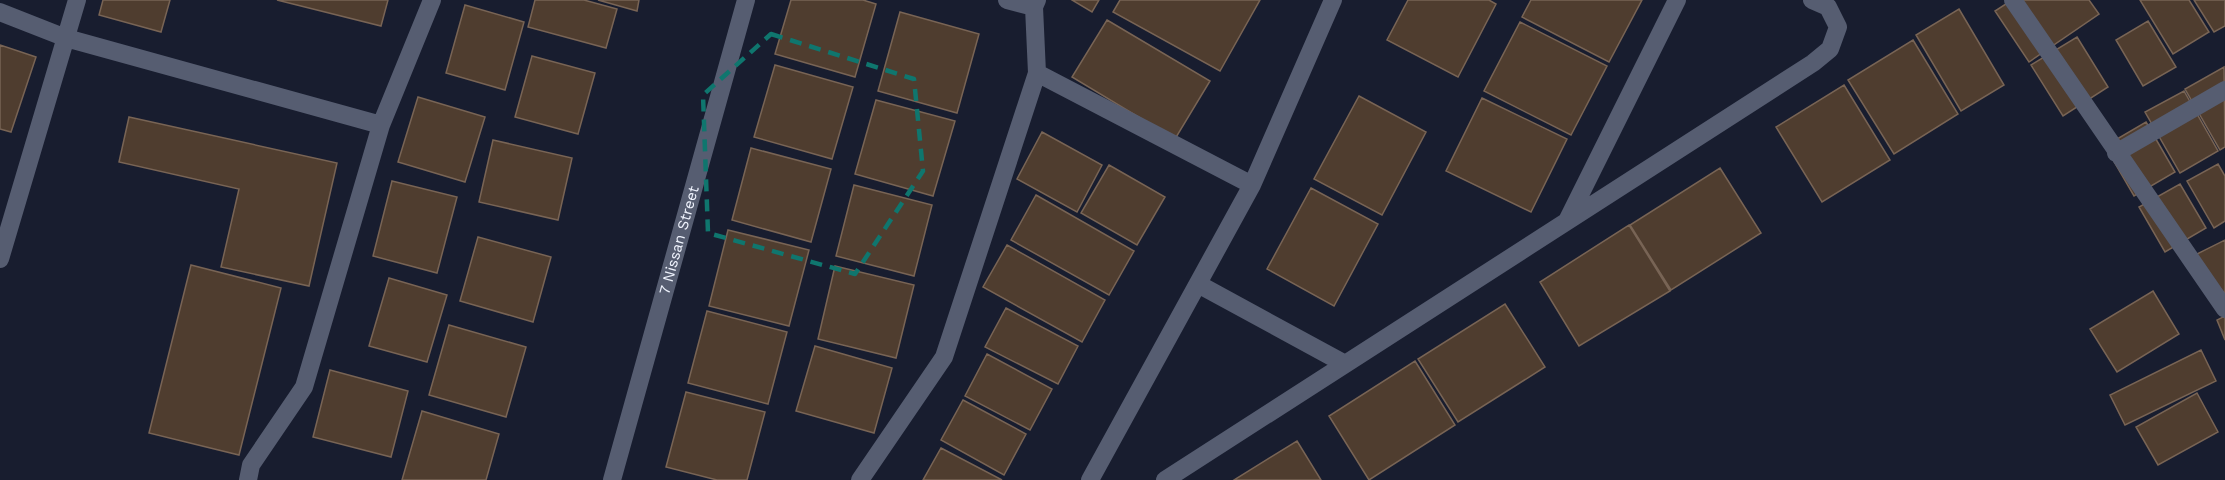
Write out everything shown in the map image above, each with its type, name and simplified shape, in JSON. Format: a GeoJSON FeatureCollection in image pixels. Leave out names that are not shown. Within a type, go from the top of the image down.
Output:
{"type":"FeatureCollection","features":[{"type":"Feature","properties":{"kind":"street"},"geometry":{"type":"LineString","coordinates":[[0,259],[77,0]]}},
{"type":"Feature","properties":{"kind":"street"},"geometry":{"type":"LineString","coordinates":[[248,480],[251,465],[304,387],[381,125],[432,0]]}},
{"type":"Feature","properties":{"kind":"street","name":"7 Nissan Street"},"geometry":{"type":"LineString","coordinates":[[612,480],[746,0]]}},
{"type":"Feature","properties":{"kind":"street"},"geometry":{"type":"LineString","coordinates":[[860,480],[944,357],[1037,73],[1036,3],[1006,0]]}},
{"type":"Feature","properties":{"kind":"street"},"geometry":{"type":"LineString","coordinates":[[1090,480],[1252,185],[1333,0]]}},
{"type":"Feature","properties":{"kind":"street"},"geometry":{"type":"LineString","coordinates":[[1567,222],[1677,0]]}},
{"type":"Feature","properties":{"kind":"street"},"geometry":{"type":"LineString","coordinates":[[1165,480],[1813,63],[1830,49],[1838,27],[1828,7],[1812,0]]}},
{"type":"Feature","properties":{"kind":"street"},"geometry":{"type":"LineString","coordinates":[[2013,0],[2225,309]]}},
{"type":"Feature","properties":{"kind":"street"},"geometry":{"type":"LineString","coordinates":[[0,12],[66,38],[381,125]]}},
{"type":"Feature","properties":{"kind":"street"},"geometry":{"type":"LineString","coordinates":[[1037,73],[1252,185]]}},
{"type":"Feature","properties":{"kind":"street"},"geometry":{"type":"LineString","coordinates":[[2116,153],[2225,90]]}},
{"type":"Feature","properties":{"kind":"street"},"geometry":{"type":"LineString","coordinates":[[1198,284],[1345,364]]}},
{"type":"Feature","properties":{"kind":"highlighted area"},"geometry":{"type":"Polygon","coordinates":[[[771,34],[914,79],[923,171],[855,274],[708,233],[703,95],[771,34]]]}},
{"type":"Feature","properties":{"kind":"building"},"geometry":{"type":"Polygon","coordinates":[[[103,0],[170,0],[161,32],[99,15],[103,0]]]}},
{"type":"Feature","properties":{"kind":"building"},"geometry":{"type":"Polygon","coordinates":[[[277,0],[388,0],[381,26],[277,0]]]}},
{"type":"Feature","properties":{"kind":"building"},"geometry":{"type":"Polygon","coordinates":[[[535,0],[584,0],[617,9],[606,48],[528,27],[535,0]]]}},
{"type":"Feature","properties":{"kind":"building"},"geometry":{"type":"Polygon","coordinates":[[[598,0],[639,0],[637,11],[598,0]]]}},
{"type":"Feature","properties":{"kind":"building"},"geometry":{"type":"Polygon","coordinates":[[[791,0],[863,0],[876,4],[855,77],[775,54],[791,0]]]}},
{"type":"Feature","properties":{"kind":"building"},"geometry":{"type":"Polygon","coordinates":[[[1072,0],[1099,0],[1092,12],[1072,0]]]}},
{"type":"Feature","properties":{"kind":"building"},"geometry":{"type":"Polygon","coordinates":[[[1120,0],[1260,0],[1220,71],[1113,12],[1120,0]]]}},
{"type":"Feature","properties":{"kind":"building"},"geometry":{"type":"Polygon","coordinates":[[[1408,0],[1489,0],[1496,4],[1458,77],[1387,40],[1408,0]]]}},
{"type":"Feature","properties":{"kind":"building"},"geometry":{"type":"Polygon","coordinates":[[[1531,0],[1642,0],[1609,62],[1522,17],[1531,0]]]}},
{"type":"Feature","properties":{"kind":"building"},"geometry":{"type":"Polygon","coordinates":[[[2012,0],[2089,0],[2099,14],[2029,62],[1995,11],[2012,0]]]}},
{"type":"Feature","properties":{"kind":"building"},"geometry":{"type":"Polygon","coordinates":[[[2140,0],[2189,0],[2209,32],[2173,54],[2140,0]]]}},
{"type":"Feature","properties":{"kind":"building"},"geometry":{"type":"Polygon","coordinates":[[[2194,0],[2225,0],[2225,26],[2214,32],[2194,0]]]}},
{"type":"Feature","properties":{"kind":"building"},"geometry":{"type":"Polygon","coordinates":[[[465,5],[524,22],[505,90],[446,73],[465,5]]]}},
{"type":"Feature","properties":{"kind":"building"},"geometry":{"type":"Polygon","coordinates":[[[1959,9],[2004,85],[1961,111],[1916,35],[1959,9]]]}},
{"type":"Feature","properties":{"kind":"building"},"geometry":{"type":"Polygon","coordinates":[[[900,12],[979,34],[957,113],[878,91],[900,12]]]}},
{"type":"Feature","properties":{"kind":"building"},"geometry":{"type":"Polygon","coordinates":[[[1107,20],[1210,81],[1175,139],[1072,77],[1107,20]]]}},
{"type":"Feature","properties":{"kind":"building"},"geometry":{"type":"Polygon","coordinates":[[[2148,21],[2176,67],[2143,86],[2116,40],[2148,21]]]}},
{"type":"Feature","properties":{"kind":"building"},"geometry":{"type":"Polygon","coordinates":[[[1520,22],[1607,66],[1571,135],[1484,91],[1520,22]]]}},
{"type":"Feature","properties":{"kind":"building"},"geometry":{"type":"Polygon","coordinates":[[[2077,37],[2108,87],[2063,116],[2031,65],[2077,37]]]}},
{"type":"Feature","properties":{"kind":"building"},"geometry":{"type":"Polygon","coordinates":[[[1913,40],[1958,114],[1894,154],[1848,80],[1913,40]]]}},
{"type":"Feature","properties":{"kind":"building"},"geometry":{"type":"Polygon","coordinates":[[[0,45],[36,57],[11,132],[0,129],[0,45]]]}},
{"type":"Feature","properties":{"kind":"building"},"geometry":{"type":"Polygon","coordinates":[[[532,56],[595,73],[578,134],[515,117],[532,56]]]}},
{"type":"Feature","properties":{"kind":"building"},"geometry":{"type":"Polygon","coordinates":[[[775,65],[853,87],[832,159],[754,137],[775,65]]]}},
{"type":"Feature","properties":{"kind":"building"},"geometry":{"type":"Polygon","coordinates":[[[2224,67],[2225,147],[2220,150],[2185,89],[2224,67]]]}},
{"type":"Feature","properties":{"kind":"building"},"geometry":{"type":"Polygon","coordinates":[[[1844,85],[1890,160],[1822,202],[1776,127],[1844,85]]]}},
{"type":"Feature","properties":{"kind":"building"},"geometry":{"type":"Polygon","coordinates":[[[2184,91],[2218,151],[2180,173],[2145,112],[2184,91]]]}},
{"type":"Feature","properties":{"kind":"building"},"geometry":{"type":"Polygon","coordinates":[[[1359,96],[1426,132],[1382,215],[1314,179],[1359,96]]]}},
{"type":"Feature","properties":{"kind":"building"},"geometry":{"type":"Polygon","coordinates":[[[418,97],[485,117],[465,182],[398,162],[418,97]]]}},
{"type":"Feature","properties":{"kind":"building"},"geometry":{"type":"Polygon","coordinates":[[[1482,98],[1567,139],[1531,212],[1446,171],[1482,98]]]}},
{"type":"Feature","properties":{"kind":"building"},"geometry":{"type":"Polygon","coordinates":[[[876,100],[955,121],[933,196],[855,174],[876,100]]]}},
{"type":"Feature","properties":{"kind":"building"},"geometry":{"type":"Polygon","coordinates":[[[129,117],[337,163],[309,286],[221,267],[239,189],[119,162],[129,117]]]}},
{"type":"Feature","properties":{"kind":"building"},"geometry":{"type":"Polygon","coordinates":[[[2146,122],[2175,172],[2134,196],[2105,146],[2146,122]]]}},
{"type":"Feature","properties":{"kind":"building"},"geometry":{"type":"Polygon","coordinates":[[[1042,132],[1102,165],[1077,212],[1017,179],[1042,132]]]}},
{"type":"Feature","properties":{"kind":"building"},"geometry":{"type":"Polygon","coordinates":[[[493,140],[572,158],[558,220],[479,202],[493,140]]]}},
{"type":"Feature","properties":{"kind":"building"},"geometry":{"type":"Polygon","coordinates":[[[751,148],[831,169],[811,242],[732,220],[751,148]]]}},
{"type":"Feature","properties":{"kind":"building"},"geometry":{"type":"Polygon","coordinates":[[[2218,164],[2225,176],[2225,221],[2214,228],[2187,181],[2218,164]]]}},
{"type":"Feature","properties":{"kind":"building"},"geometry":{"type":"Polygon","coordinates":[[[1109,165],[1165,197],[1137,245],[1081,213],[1109,165]]]}},
{"type":"Feature","properties":{"kind":"building"},"geometry":{"type":"Polygon","coordinates":[[[1720,168],[1761,233],[1671,290],[1630,225],[1720,168]]]}},
{"type":"Feature","properties":{"kind":"building"},"geometry":{"type":"Polygon","coordinates":[[[392,181],[457,197],[437,273],[373,256],[392,181]]]}},
{"type":"Feature","properties":{"kind":"building"},"geometry":{"type":"Polygon","coordinates":[[[2180,184],[2206,228],[2165,252],[2139,207],[2180,184]]]}},
{"type":"Feature","properties":{"kind":"building"},"geometry":{"type":"Polygon","coordinates":[[[854,185],[932,205],[914,276],[836,256],[854,185]]]}},
{"type":"Feature","properties":{"kind":"building"},"geometry":{"type":"Polygon","coordinates":[[[1311,188],[1378,224],[1334,306],[1267,269],[1311,188]]]}},
{"type":"Feature","properties":{"kind":"building"},"geometry":{"type":"Polygon","coordinates":[[[1036,195],[1134,251],[1109,295],[1011,240],[1036,195]]]}},
{"type":"Feature","properties":{"kind":"building"},"geometry":{"type":"Polygon","coordinates":[[[1629,225],[1670,291],[1579,346],[1540,282],[1629,225]]]}},
{"type":"Feature","properties":{"kind":"building"},"geometry":{"type":"Polygon","coordinates":[[[728,230],[809,250],[789,326],[709,306],[728,230]]]}},
{"type":"Feature","properties":{"kind":"building"},"geometry":{"type":"Polygon","coordinates":[[[478,237],[551,257],[533,322],[460,301],[478,237]]]}},
{"type":"Feature","properties":{"kind":"building"},"geometry":{"type":"Polygon","coordinates":[[[2225,240],[2225,294],[2193,256],[2225,240]]]}},
{"type":"Feature","properties":{"kind":"building"},"geometry":{"type":"Polygon","coordinates":[[[1007,245],[1105,300],[1082,342],[983,287],[1007,245]]]}},
{"type":"Feature","properties":{"kind":"building"},"geometry":{"type":"Polygon","coordinates":[[[191,265],[281,288],[239,455],[149,433],[191,265]]]}},
{"type":"Feature","properties":{"kind":"building"},"geometry":{"type":"Polygon","coordinates":[[[835,266],[914,285],[896,358],[818,339],[835,266]]]}},
{"type":"Feature","properties":{"kind":"building"},"geometry":{"type":"Polygon","coordinates":[[[389,278],[447,295],[427,362],[369,346],[389,278]]]}},
{"type":"Feature","properties":{"kind":"building"},"geometry":{"type":"Polygon","coordinates":[[[2153,291],[2179,334],[2117,372],[2090,329],[2153,291]]]}},
{"type":"Feature","properties":{"kind":"building"},"geometry":{"type":"Polygon","coordinates":[[[1505,304],[1545,367],[1458,422],[1418,359],[1505,304]]]}},
{"type":"Feature","properties":{"kind":"building"},"geometry":{"type":"Polygon","coordinates":[[[1006,308],[1078,346],[1058,384],[985,347],[1006,308]]]}},
{"type":"Feature","properties":{"kind":"building"},"geometry":{"type":"Polygon","coordinates":[[[707,311],[787,332],[768,404],[688,383],[707,311]]]}},
{"type":"Feature","properties":{"kind":"building"},"geometry":{"type":"Polygon","coordinates":[[[2225,316],[2225,340],[2217,320],[2225,316]]]}},
{"type":"Feature","properties":{"kind":"building"},"geometry":{"type":"Polygon","coordinates":[[[449,325],[526,347],[506,417],[429,395],[449,325]]]}},
{"type":"Feature","properties":{"kind":"building"},"geometry":{"type":"Polygon","coordinates":[[[815,346],[892,368],[874,433],[796,411],[815,346]]]}},
{"type":"Feature","properties":{"kind":"building"},"geometry":{"type":"Polygon","coordinates":[[[2201,350],[2216,381],[2125,425],[2110,395],[2201,350]]]}},
{"type":"Feature","properties":{"kind":"building"},"geometry":{"type":"Polygon","coordinates":[[[987,354],[1052,389],[1030,430],[965,396],[987,354]]]}},
{"type":"Feature","properties":{"kind":"building"},"geometry":{"type":"Polygon","coordinates":[[[1415,361],[1455,425],[1369,480],[1329,416],[1415,361]]]}},
{"type":"Feature","properties":{"kind":"building"},"geometry":{"type":"Polygon","coordinates":[[[330,370],[408,391],[391,457],[313,437],[330,370]]]}},
{"type":"Feature","properties":{"kind":"building"},"geometry":{"type":"Polygon","coordinates":[[[686,392],[765,412],[747,480],[717,480],[666,467],[686,392]]]}},
{"type":"Feature","properties":{"kind":"building"},"geometry":{"type":"Polygon","coordinates":[[[2197,393],[2218,432],[2158,465],[2136,427],[2197,393]]]}},
{"type":"Feature","properties":{"kind":"building"},"geometry":{"type":"Polygon","coordinates":[[[963,400],[1026,434],[1004,475],[941,440],[963,400]]]}},
{"type":"Feature","properties":{"kind":"building"},"geometry":{"type":"Polygon","coordinates":[[[422,411],[499,434],[486,480],[402,480],[422,411]]]}},
{"type":"Feature","properties":{"kind":"building"},"geometry":{"type":"Polygon","coordinates":[[[1297,441],[1321,480],[1234,480],[1297,441]]]}},
{"type":"Feature","properties":{"kind":"building"},"geometry":{"type":"Polygon","coordinates":[[[941,448],[1002,480],[923,480],[941,448]]]}}]}
